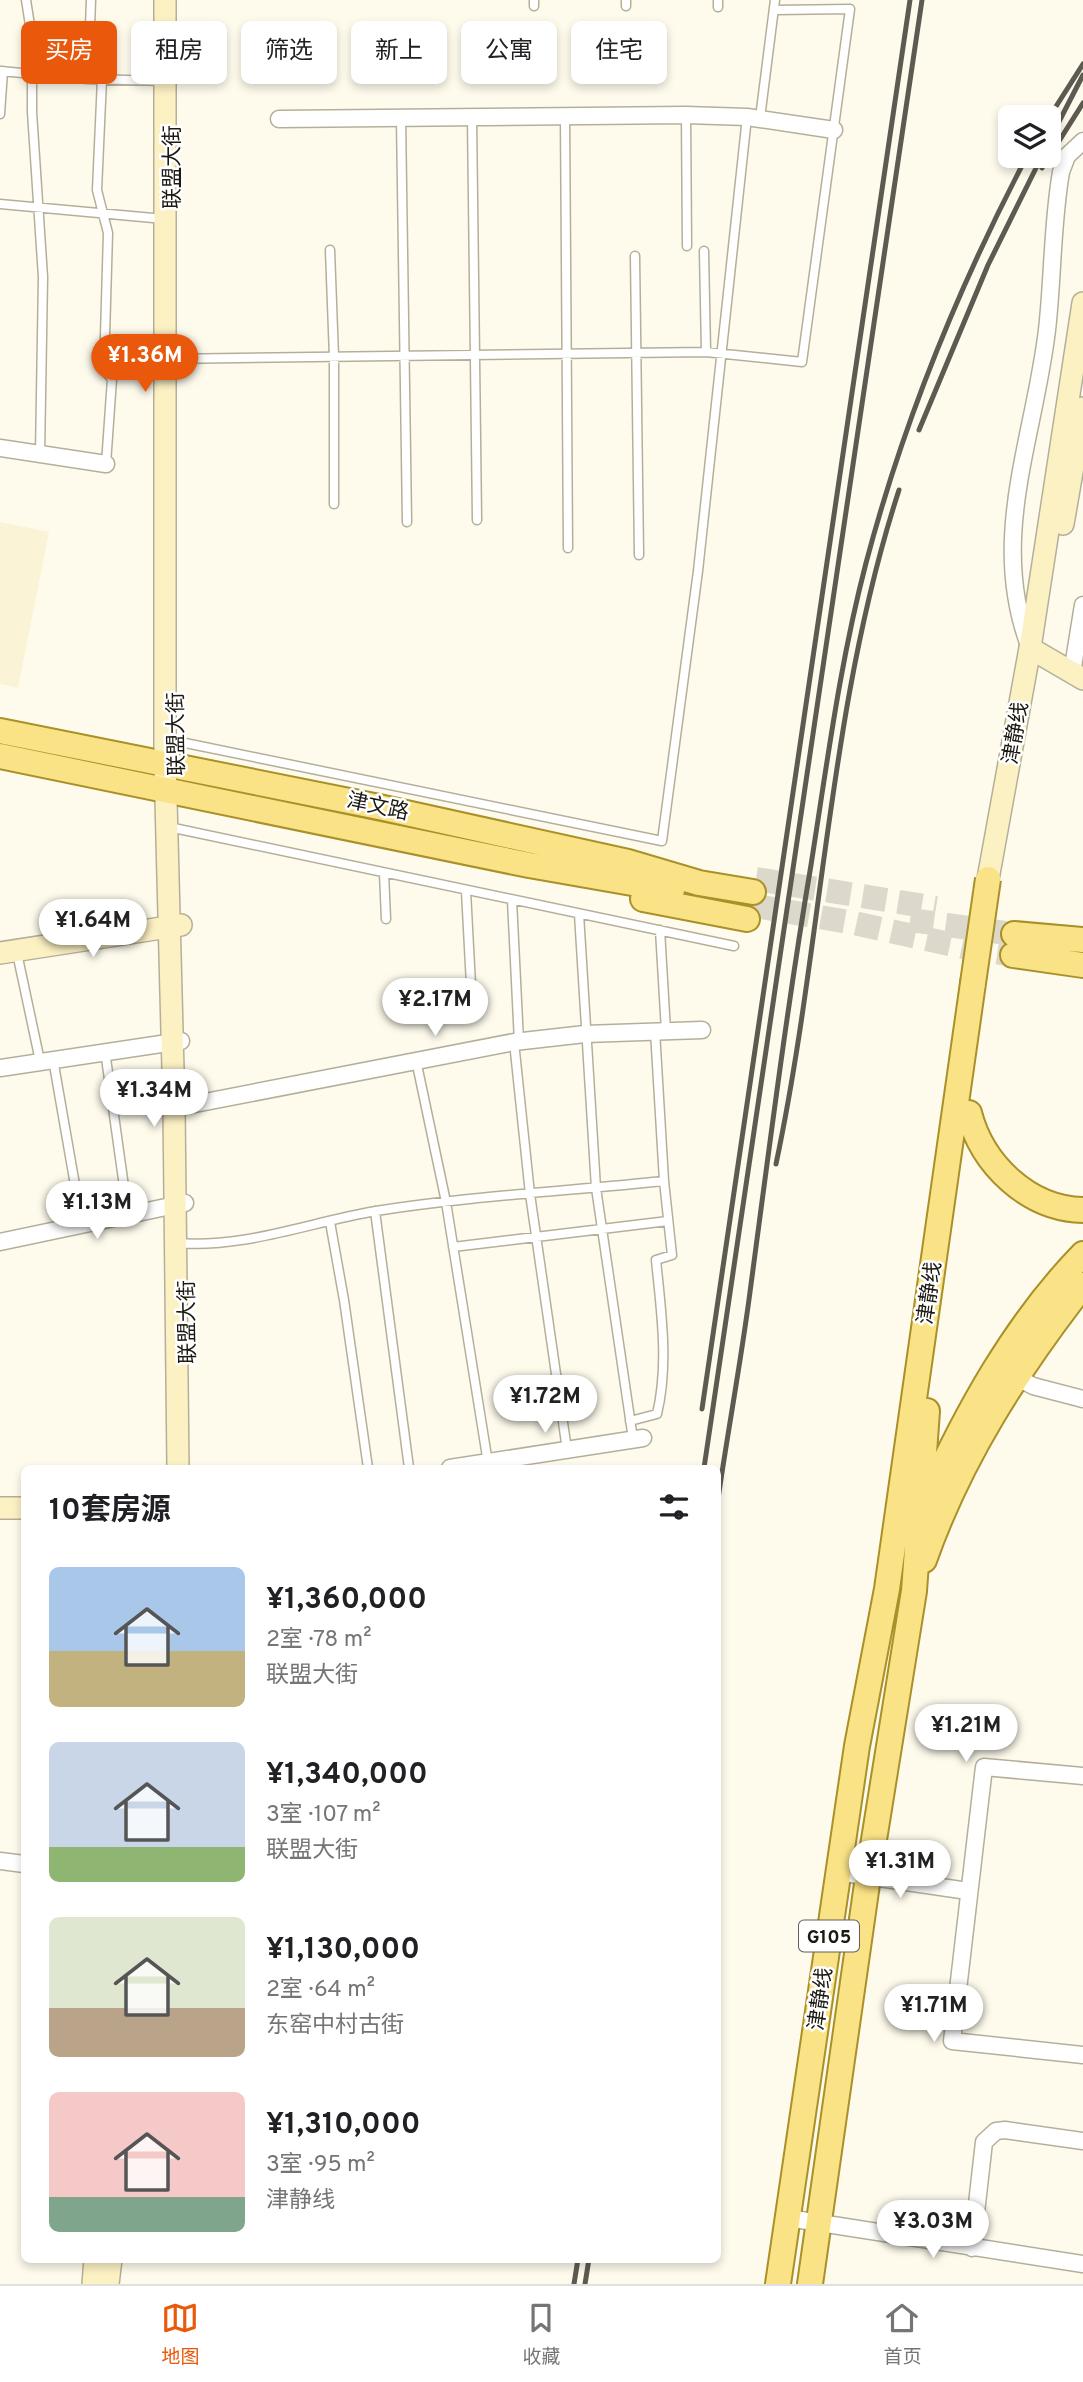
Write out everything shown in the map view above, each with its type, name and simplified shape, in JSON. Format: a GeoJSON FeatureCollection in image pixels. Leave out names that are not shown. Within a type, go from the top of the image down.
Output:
{"type":"FeatureCollection","features":[{"type":"Feature","properties":{"kind":"main road"},"geometry":{"type":"LineString","coordinates":[[165,0],[166,21]]}},
{"type":"Feature","properties":{"kind":"main road","name":"联盟大街"},"geometry":{"type":"LineString","coordinates":[[171,21],[172,0]]}},
{"type":"Feature","properties":{"kind":"main road","name":"联盟大街"},"geometry":{"type":"LineString","coordinates":[[168,84],[171,790],[188,1465]]}},
{"type":"Feature","properties":{"kind":"main road","name":"津静线"},"geometry":{"type":"LineString","coordinates":[[1035,652],[1083,303]]}},
{"type":"Feature","properties":{"kind":"main road","name":"津静线"},"geometry":{"type":"LineString","coordinates":[[778,2284],[857,1746],[887,1589],[995,880],[1035,652],[1083,408]]}},
{"type":"Feature","properties":{"kind":"main road"},"geometry":{"type":"LineString","coordinates":[[1035,652],[1077,676]]}},
{"type":"Feature","properties":{"kind":"main road","name":"津文路"},"geometry":{"type":"LineString","coordinates":[[0,731],[171,751],[628,862],[751,899],[678,907],[575,883],[529,865],[0,756]]}},
{"type":"Feature","properties":{"kind":"main road"},"geometry":{"type":"LineString","coordinates":[[8,951],[176,925]]}},
{"type":"Feature","properties":{"kind":"main road"},"geometry":{"type":"LineString","coordinates":[[1083,938],[1014,937],[1083,965]]}},
{"type":"Feature","properties":{"kind":"main road","name":"津静线"},"geometry":{"type":"LineString","coordinates":[[810,2284],[868,1877],[914,1591],[927,1416],[969,1113],[980,983]]}},
{"type":"Feature","properties":{"kind":"main road"},"geometry":{"type":"LineString","coordinates":[[969,1113],[982,1146],[1004,1174],[1036,1198],[1083,1210]]}},
{"type":"Feature","properties":{"kind":"main road"},"geometry":{"type":"LineString","coordinates":[[178,1465],[181,1243]]}},
{"type":"Feature","properties":{"kind":"main road"},"geometry":{"type":"LineString","coordinates":[[887,1589],[973,1406],[1007,1372],[1046,1297],[1083,1254]]}},
{"type":"Feature","properties":{"kind":"main road","name":"G105"},"geometry":{"type":"LineString","coordinates":[[914,1591],[942,1511],[1007,1372],[1083,1285]]}},
{"type":"Feature","properties":{"kind":"main road"},"geometry":{"type":"LineString","coordinates":[[0,1498],[21,1498]]}},
{"type":"Feature","properties":{"kind":"main road"},"geometry":{"type":"LineString","coordinates":[[0,1508],[21,1508]]}},
{"type":"Feature","properties":{"kind":"main road"},"geometry":{"type":"LineString","coordinates":[[93,2284],[95,2263]]}},
{"type":"Feature","properties":{"kind":"main road"},"geometry":{"type":"LineString","coordinates":[[108,2284],[111,2263]]}},
{"type":"Feature","properties":{"kind":"street"},"geometry":{"type":"LineString","coordinates":[[279,119],[687,115],[753,117],[834,130]]}},
{"type":"Feature","properties":{"kind":"street"},"geometry":{"type":"LineString","coordinates":[[1035,652],[1018,619],[1014,594],[1013,514],[1046,331],[1061,172],[1067,156],[1083,141]]}},
{"type":"Feature","properties":{"kind":"street"},"geometry":{"type":"LineString","coordinates":[[0,448],[106,464]]}},
{"type":"Feature","properties":{"kind":"street"},"geometry":{"type":"LineString","coordinates":[[1077,676],[1083,605]]}},
{"type":"Feature","properties":{"kind":"street"},"geometry":{"type":"LineString","coordinates":[[179,1107],[516,1042],[585,1034],[702,1030]]}},
{"type":"Feature","properties":{"kind":"street"},"geometry":{"type":"LineString","coordinates":[[0,1068],[178,1041]]}},
{"type":"Feature","properties":{"kind":"street"},"geometry":{"type":"LineString","coordinates":[[0,1242],[181,1204]]}},
{"type":"Feature","properties":{"kind":"street"},"geometry":{"type":"LineString","coordinates":[[1007,1372],[1045,1390],[1083,1399]]}},
{"type":"Feature","properties":{"kind":"street"},"geometry":{"type":"LineString","coordinates":[[473,1465],[638,1439]]}},
{"type":"Feature","properties":{"kind":"street"},"geometry":{"type":"LineString","coordinates":[[1083,1776],[984,1768],[952,2041],[1083,2055]]}},
{"type":"Feature","properties":{"kind":"street"},"geometry":{"type":"LineString","coordinates":[[0,1861],[21,1864]]}},
{"type":"Feature","properties":{"kind":"street"},"geometry":{"type":"LineString","coordinates":[[838,1872],[968,1891]]}},
{"type":"Feature","properties":{"kind":"street"},"geometry":{"type":"LineString","coordinates":[[972,2248],[984,2142],[989,2135],[1005,2130],[1083,2141]]}},
{"type":"Feature","properties":{"kind":"street"},"geometry":{"type":"LineString","coordinates":[[788,2218],[1083,2264]]}},
{"type":"Feature","properties":{"kind":"lane"},"geometry":{"type":"LineString","coordinates":[[26,0],[29,21]]}},
{"type":"Feature","properties":{"kind":"lane"},"geometry":{"type":"LineString","coordinates":[[90,21],[91,0]]}},
{"type":"Feature","properties":{"kind":"lane"},"geometry":{"type":"LineString","coordinates":[[171,751],[662,841],[698,571],[721,352],[753,117],[775,0]]}},
{"type":"Feature","properties":{"kind":"lane"},"geometry":{"type":"LineString","coordinates":[[169,359],[721,352],[802,362],[850,9],[822,5],[775,10]]}},
{"type":"Feature","properties":{"kind":"lane"},"geometry":{"type":"LineString","coordinates":[[0,114],[2,71],[21,73]]}},
{"type":"Feature","properties":{"kind":"lane"},"geometry":{"type":"LineString","coordinates":[[33,84],[32,112],[43,277],[40,454]]}},
{"type":"Feature","properties":{"kind":"lane"},"geometry":{"type":"LineString","coordinates":[[102,84],[97,190],[107,233],[104,370],[112,379],[106,464]]}},
{"type":"Feature","properties":{"kind":"lane"},"geometry":{"type":"LineString","coordinates":[[687,115],[687,246]]}},
{"type":"Feature","properties":{"kind":"lane"},"geometry":{"type":"LineString","coordinates":[[565,116],[568,548]]}},
{"type":"Feature","properties":{"kind":"lane"},"geometry":{"type":"LineString","coordinates":[[472,117],[477,520]]}},
{"type":"Feature","properties":{"kind":"lane"},"geometry":{"type":"LineString","coordinates":[[401,118],[407,522]]}},
{"type":"Feature","properties":{"kind":"lane"},"geometry":{"type":"LineString","coordinates":[[0,204],[168,219]]}},
{"type":"Feature","properties":{"kind":"lane"},"geometry":{"type":"LineString","coordinates":[[330,250],[334,357],[334,505]]}},
{"type":"Feature","properties":{"kind":"lane"},"geometry":{"type":"LineString","coordinates":[[705,251],[706,352]]}},
{"type":"Feature","properties":{"kind":"lane"},"geometry":{"type":"LineString","coordinates":[[635,256],[639,555]]}},
{"type":"Feature","properties":{"kind":"lane"},"geometry":{"type":"LineString","coordinates":[[172,827],[734,946]]}},
{"type":"Feature","properties":{"kind":"lane"},"geometry":{"type":"LineString","coordinates":[[384,873],[386,919]]}},
{"type":"Feature","properties":{"kind":"lane"},"geometry":{"type":"LineString","coordinates":[[466,891],[471,985]]}},
{"type":"Feature","properties":{"kind":"lane"},"geometry":{"type":"LineString","coordinates":[[512,900],[516,1042],[530,1194],[567,1450]]}},
{"type":"Feature","properties":{"kind":"lane"},"geometry":{"type":"LineString","coordinates":[[579,914],[596,1188],[630,1421],[638,1439]]}},
{"type":"Feature","properties":{"kind":"lane"},"geometry":{"type":"LineString","coordinates":[[630,1421],[657,1414],[662,1394],[662,1321],[656,1260],[672,1255],[664,1181],[660,930]]}},
{"type":"Feature","properties":{"kind":"lane"},"geometry":{"type":"LineString","coordinates":[[8,951],[46,1060],[82,1225]]}},
{"type":"Feature","properties":{"kind":"lane"},"geometry":{"type":"LineString","coordinates":[[105,1051],[128,1215]]}},
{"type":"Feature","properties":{"kind":"lane"},"geometry":{"type":"LineString","coordinates":[[416,1060],[446,1202],[488,1463]]}},
{"type":"Feature","properties":{"kind":"lane"},"geometry":{"type":"LineString","coordinates":[[181,1243],[237,1240],[375,1212],[446,1202],[664,1181]]}},
{"type":"Feature","properties":{"kind":"lane"},"geometry":{"type":"LineString","coordinates":[[375,1212],[409,1465]]}},
{"type":"Feature","properties":{"kind":"lane"},"geometry":{"type":"LineString","coordinates":[[453,1247],[668,1221]]}},
{"type":"Feature","properties":{"kind":"lane"},"geometry":{"type":"LineString","coordinates":[[330,1222],[368,1465]]}},
{"type":"Feature","properties":{"kind":"shaded area"},"geometry":{"type":"Polygon","coordinates":[[[0,522],[49,532],[18,688],[0,684],[0,522]]]}},
{"type":"Feature","properties":{"kind":"tunnel"},"geometry":{"type":"LineString","coordinates":[[756,879],[936,908]]}},
{"type":"Feature","properties":{"kind":"tunnel"},"geometry":{"type":"LineString","coordinates":[[750,905],[1013,955]]}},
{"type":"Feature","properties":{"kind":"tunnel"},"geometry":{"type":"LineString","coordinates":[[910,920],[1014,934]]}},
{"type":"Feature","properties":{"kind":"railway"},"geometry":{"type":"LineString","coordinates":[[702,1409],[910,0]]}},
{"type":"Feature","properties":{"kind":"railway"},"geometry":{"type":"LineString","coordinates":[[704,1465],[922,0]]}},
{"type":"Feature","properties":{"kind":"railway"},"geometry":{"type":"LineString","coordinates":[[1057,105],[1083,64]]}},
{"type":"Feature","properties":{"kind":"railway"},"geometry":{"type":"LineString","coordinates":[[1061,118],[1083,75]]}},
{"type":"Feature","properties":{"kind":"railway"},"geometry":{"type":"LineString","coordinates":[[1061,138],[1083,103]]}},
{"type":"Feature","properties":{"kind":"railway"},"geometry":{"type":"LineString","coordinates":[[721,1480],[794,972],[835,713],[857,600],[897,458],[935,355],[956,304],[1021,168]]}},
{"type":"Feature","properties":{"kind":"railway"},"geometry":{"type":"LineString","coordinates":[[919,430],[988,265],[1036,168]]}},
{"type":"Feature","properties":{"kind":"railway"},"geometry":{"type":"LineString","coordinates":[[776,1164],[792,1080],[828,825],[856,656],[875,572],[899,490]]}},
{"type":"Feature","properties":{"kind":"railway"},"geometry":{"type":"LineString","coordinates":[[574,2284],[577,2263]]}},
{"type":"Feature","properties":{"kind":"railway"},"geometry":{"type":"LineString","coordinates":[[585,2284],[588,2263]]}}]}
